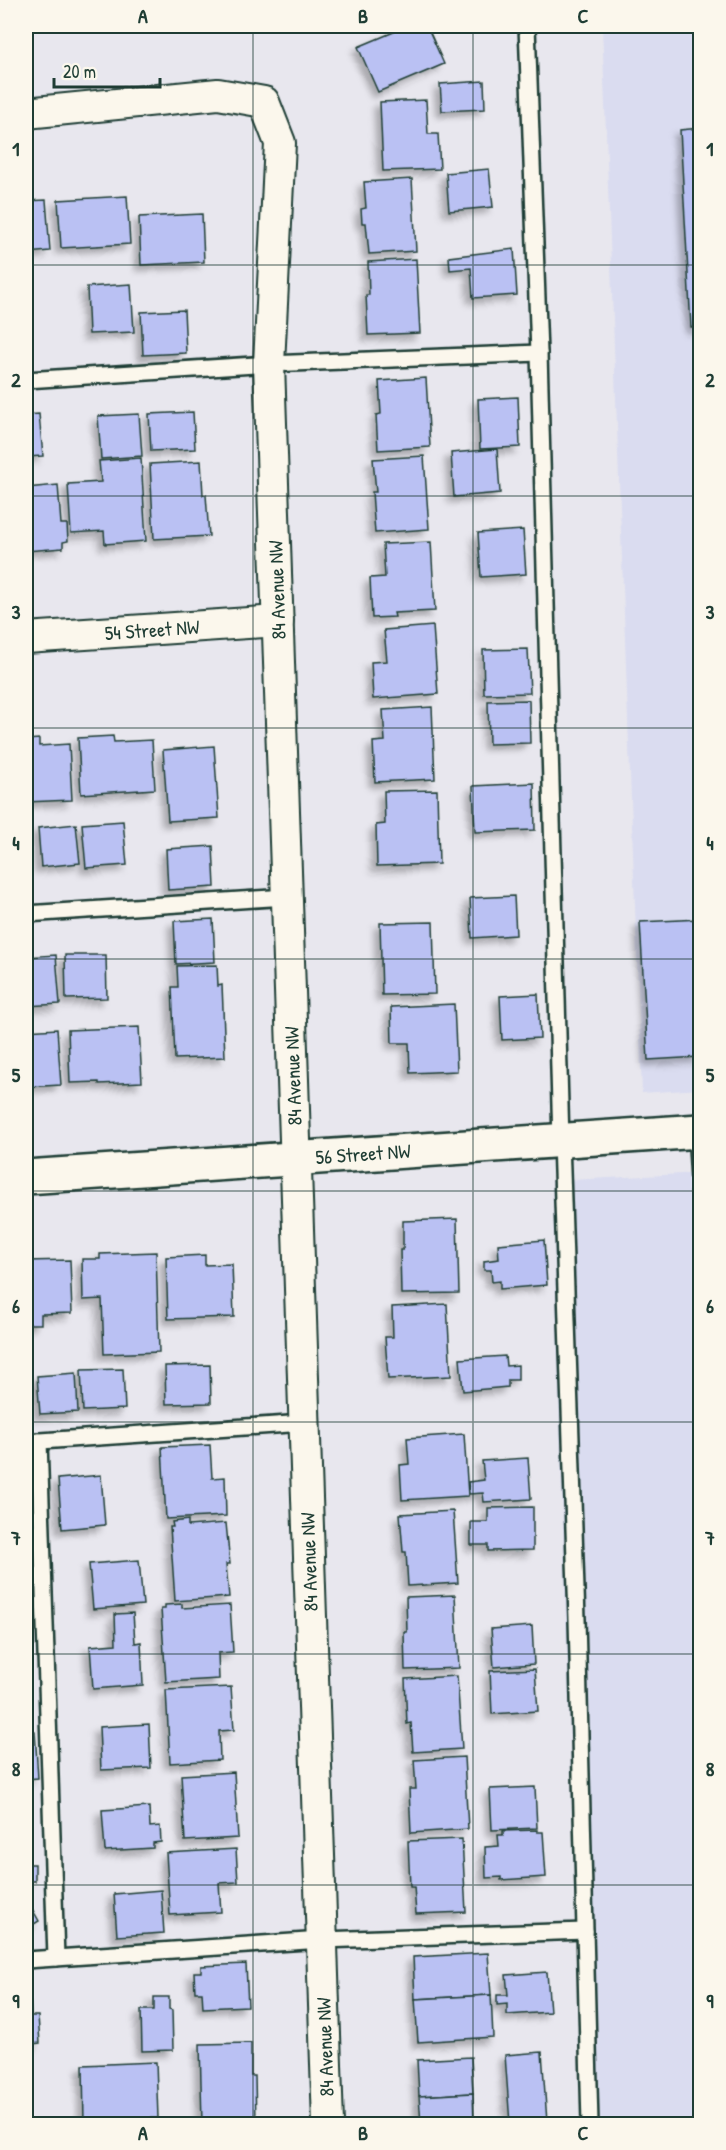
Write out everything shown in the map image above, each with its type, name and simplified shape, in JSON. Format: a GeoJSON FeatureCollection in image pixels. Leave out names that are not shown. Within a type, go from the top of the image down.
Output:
{"type":"FeatureCollection","features":[{"type":"Feature","properties":{"kind":"street","name":"84 Avenue NW"},"geometry":{"type":"LineString","coordinates":[[26,113],[218,94],[264,102],[280,144],[268,364],[328,2124]]}},
{"type":"Feature","properties":{"kind":"street","name":"54 Street NW"},"geometry":{"type":"LineString","coordinates":[[26,638],[278,621]]}},
{"type":"Feature","properties":{"kind":"street","name":"56 Street NW"},"geometry":{"type":"LineString","coordinates":[[26,1177],[698,1131]]}},
{"type":"Feature","properties":{"kind":"lane"},"geometry":{"type":"LineString","coordinates":[[527,26],[539,353],[590,2124]]}},
{"type":"Feature","properties":{"kind":"lane"},"geometry":{"type":"LineString","coordinates":[[26,380],[268,364],[539,353]]}},
{"type":"Feature","properties":{"kind":"lane"},"geometry":{"type":"LineString","coordinates":[[26,914],[287,897]]}},
{"type":"Feature","properties":{"kind":"lane"},"geometry":{"type":"LineString","coordinates":[[698,1131],[700,1196]]}},
{"type":"Feature","properties":{"kind":"lane"},"geometry":{"type":"LineString","coordinates":[[56,1958],[32,1441],[304,1423]]}},
{"type":"Feature","properties":{"kind":"lane"},"geometry":{"type":"LineString","coordinates":[[26,1960],[322,1940],[585,1931]]}},
{"type":"Feature","properties":{"kind":"shaded area"},"geometry":{"type":"Polygon","coordinates":[[[602,26],[700,26],[700,1089],[642,1093],[602,26]]]}},
{"type":"Feature","properties":{"kind":"shaded area"},"geometry":{"type":"Polygon","coordinates":[[[700,1173],[700,2124],[582,2124],[552,1181],[700,1173]]]}},
{"type":"Feature","properties":{"kind":"building"},"geometry":{"type":"Polygon","coordinates":[[[408,26],[427,26],[444,64],[378,92],[358,47],[408,26]]]}},
{"type":"Feature","properties":{"kind":"building"},"geometry":{"type":"Polygon","coordinates":[[[484,81],[485,109],[442,111],[440,84],[484,81]]]}},
{"type":"Feature","properties":{"kind":"building"},"geometry":{"type":"Polygon","coordinates":[[[426,100],[428,134],[438,134],[440,169],[383,171],[380,102],[426,100]]]}},
{"type":"Feature","properties":{"kind":"building"},"geometry":{"type":"Polygon","coordinates":[[[700,128],[700,327],[691,327],[680,130],[700,128]]]}},
{"type":"Feature","properties":{"kind":"building"},"geometry":{"type":"Polygon","coordinates":[[[489,169],[493,207],[449,211],[446,173],[489,169]]]}},
{"type":"Feature","properties":{"kind":"building"},"geometry":{"type":"Polygon","coordinates":[[[412,179],[416,251],[369,254],[366,223],[362,223],[361,209],[366,208],[364,182],[412,179]]]}},
{"type":"Feature","properties":{"kind":"building"},"geometry":{"type":"Polygon","coordinates":[[[127,196],[130,244],[61,248],[58,200],[127,196]]]}},
{"type":"Feature","properties":{"kind":"building"},"geometry":{"type":"Polygon","coordinates":[[[46,200],[50,251],[26,253],[26,201],[46,200]]]}},
{"type":"Feature","properties":{"kind":"building"},"geometry":{"type":"Polygon","coordinates":[[[202,214],[204,262],[141,265],[139,217],[202,214]]]}},
{"type":"Feature","properties":{"kind":"building"},"geometry":{"type":"Polygon","coordinates":[[[514,249],[517,295],[473,298],[471,268],[450,270],[449,257],[514,249]]]}},
{"type":"Feature","properties":{"kind":"building"},"geometry":{"type":"Polygon","coordinates":[[[416,259],[420,333],[368,335],[366,295],[369,295],[368,262],[416,259]]]}},
{"type":"Feature","properties":{"kind":"building"},"geometry":{"type":"Polygon","coordinates":[[[131,284],[134,332],[89,334],[87,287],[131,284]]]}},
{"type":"Feature","properties":{"kind":"building"},"geometry":{"type":"Polygon","coordinates":[[[184,310],[186,353],[143,355],[141,312],[184,310]]]}},
{"type":"Feature","properties":{"kind":"building"},"geometry":{"type":"Polygon","coordinates":[[[426,378],[430,447],[378,450],[376,415],[381,414],[379,381],[426,378]]]}},
{"type":"Feature","properties":{"kind":"building"},"geometry":{"type":"Polygon","coordinates":[[[518,397],[520,447],[480,449],[478,399],[518,397]]]}},
{"type":"Feature","properties":{"kind":"building"},"geometry":{"type":"Polygon","coordinates":[[[193,412],[195,449],[151,451],[149,414],[193,412]]]}},
{"type":"Feature","properties":{"kind":"building"},"geometry":{"type":"Polygon","coordinates":[[[39,414],[43,456],[26,457],[26,415],[39,414]]]}},
{"type":"Feature","properties":{"kind":"building"},"geometry":{"type":"Polygon","coordinates":[[[139,414],[142,456],[101,459],[98,416],[139,414]]]}},
{"type":"Feature","properties":{"kind":"building"},"geometry":{"type":"Polygon","coordinates":[[[497,449],[500,493],[454,497],[451,453],[497,449]]]}},
{"type":"Feature","properties":{"kind":"building"},"geometry":{"type":"Polygon","coordinates":[[[424,456],[429,529],[375,533],[372,492],[376,492],[373,459],[424,456]]]}},
{"type":"Feature","properties":{"kind":"building"},"geometry":{"type":"Polygon","coordinates":[[[141,458],[146,541],[105,544],[104,531],[71,533],[68,484],[101,482],[99,461],[141,458]]]}},
{"type":"Feature","properties":{"kind":"building"},"geometry":{"type":"Polygon","coordinates":[[[201,461],[209,536],[154,539],[150,464],[201,461]]]}},
{"type":"Feature","properties":{"kind":"building"},"geometry":{"type":"Polygon","coordinates":[[[58,485],[61,524],[67,524],[68,541],[63,542],[63,548],[26,551],[26,488],[58,485]]]}},
{"type":"Feature","properties":{"kind":"building"},"geometry":{"type":"Polygon","coordinates":[[[523,530],[526,574],[481,577],[478,533],[523,530]]]}},
{"type":"Feature","properties":{"kind":"building"},"geometry":{"type":"Polygon","coordinates":[[[431,542],[435,611],[394,613],[395,617],[372,618],[370,578],[385,577],[383,544],[431,542]]]}},
{"type":"Feature","properties":{"kind":"building"},"geometry":{"type":"Polygon","coordinates":[[[433,626],[438,694],[373,699],[371,662],[387,661],[384,630],[433,626]]]}},
{"type":"Feature","properties":{"kind":"building"},"geometry":{"type":"Polygon","coordinates":[[[528,649],[530,693],[484,694],[483,650],[528,649]]]}},
{"type":"Feature","properties":{"kind":"building"},"geometry":{"type":"Polygon","coordinates":[[[529,700],[530,743],[489,744],[488,701],[529,700]]]}},
{"type":"Feature","properties":{"kind":"building"},"geometry":{"type":"Polygon","coordinates":[[[432,707],[435,779],[375,782],[373,742],[385,741],[383,710],[432,707]]]}},
{"type":"Feature","properties":{"kind":"building"},"geometry":{"type":"Polygon","coordinates":[[[113,736],[114,742],[152,740],[155,789],[81,794],[78,738],[113,736]]]}},
{"type":"Feature","properties":{"kind":"building"},"geometry":{"type":"Polygon","coordinates":[[[39,739],[39,746],[69,744],[72,800],[26,802],[26,740],[39,739]]]}},
{"type":"Feature","properties":{"kind":"building"},"geometry":{"type":"Polygon","coordinates":[[[214,746],[219,818],[168,821],[163,750],[214,746]]]}},
{"type":"Feature","properties":{"kind":"building"},"geometry":{"type":"Polygon","coordinates":[[[534,783],[535,830],[475,832],[473,786],[534,783]]]}},
{"type":"Feature","properties":{"kind":"building"},"geometry":{"type":"Polygon","coordinates":[[[437,790],[439,864],[377,866],[376,825],[385,824],[384,791],[437,790]]]}},
{"type":"Feature","properties":{"kind":"building"},"geometry":{"type":"Polygon","coordinates":[[[123,821],[127,865],[86,868],[82,824],[123,821]]]}},
{"type":"Feature","properties":{"kind":"building"},"geometry":{"type":"Polygon","coordinates":[[[76,824],[80,863],[41,867],[38,828],[76,824]]]}},
{"type":"Feature","properties":{"kind":"building"},"geometry":{"type":"Polygon","coordinates":[[[213,846],[215,887],[168,890],[166,849],[213,846]]]}},
{"type":"Feature","properties":{"kind":"building"},"geometry":{"type":"Polygon","coordinates":[[[514,896],[516,935],[472,938],[470,898],[514,896]]]}},
{"type":"Feature","properties":{"kind":"building"},"geometry":{"type":"Polygon","coordinates":[[[213,919],[215,962],[176,964],[174,921],[213,919]]]}},
{"type":"Feature","properties":{"kind":"building"},"geometry":{"type":"Polygon","coordinates":[[[700,919],[700,1057],[648,1060],[640,922],[700,919]]]}},
{"type":"Feature","properties":{"kind":"building"},"geometry":{"type":"Polygon","coordinates":[[[433,922],[435,994],[382,995],[380,923],[433,922]]]}},
{"type":"Feature","properties":{"kind":"building"},"geometry":{"type":"Polygon","coordinates":[[[56,955],[60,1004],[26,1006],[26,957],[56,955]]]}},
{"type":"Feature","properties":{"kind":"building"},"geometry":{"type":"Polygon","coordinates":[[[65,955],[106,955],[107,998],[66,999],[65,955]]]}},
{"type":"Feature","properties":{"kind":"building"},"geometry":{"type":"Polygon","coordinates":[[[217,965],[218,986],[222,985],[225,1057],[175,1059],[172,987],[178,987],[177,966],[217,965]]]}},
{"type":"Feature","properties":{"kind":"building"},"geometry":{"type":"Polygon","coordinates":[[[538,994],[540,1038],[502,1040],[500,996],[538,994]]]}},
{"type":"Feature","properties":{"kind":"building"},"geometry":{"type":"Polygon","coordinates":[[[454,1004],[457,1071],[410,1073],[409,1043],[392,1043],[391,1007],[454,1004]]]}},
{"type":"Feature","properties":{"kind":"building"},"geometry":{"type":"Polygon","coordinates":[[[139,1027],[142,1082],[70,1083],[68,1030],[139,1027]]]}},
{"type":"Feature","properties":{"kind":"building"},"geometry":{"type":"Polygon","coordinates":[[[57,1029],[61,1085],[26,1087],[26,1031],[57,1029]]]}},
{"type":"Feature","properties":{"kind":"building"},"geometry":{"type":"Polygon","coordinates":[[[457,1219],[459,1293],[401,1294],[400,1250],[403,1250],[403,1221],[457,1219]]]}},
{"type":"Feature","properties":{"kind":"building"},"geometry":{"type":"Polygon","coordinates":[[[544,1240],[547,1285],[500,1289],[500,1281],[492,1282],[491,1270],[484,1270],[484,1261],[499,1259],[498,1244],[544,1240]]]}},
{"type":"Feature","properties":{"kind":"building"},"geometry":{"type":"Polygon","coordinates":[[[156,1252],[159,1352],[104,1354],[102,1299],[83,1300],[82,1259],[100,1259],[100,1254],[156,1252]]]}},
{"type":"Feature","properties":{"kind":"building"},"geometry":{"type":"Polygon","coordinates":[[[205,1255],[205,1265],[232,1264],[234,1317],[168,1319],[166,1257],[205,1255]]]}},
{"type":"Feature","properties":{"kind":"building"},"geometry":{"type":"Polygon","coordinates":[[[70,1260],[72,1313],[41,1314],[41,1324],[26,1324],[26,1261],[70,1260]]]}},
{"type":"Feature","properties":{"kind":"building"},"geometry":{"type":"Polygon","coordinates":[[[447,1304],[451,1376],[388,1379],[385,1337],[393,1337],[392,1307],[447,1304]]]}},
{"type":"Feature","properties":{"kind":"building"},"geometry":{"type":"Polygon","coordinates":[[[505,1356],[506,1366],[518,1365],[518,1380],[508,1380],[508,1387],[463,1391],[460,1359],[505,1356]]]}},
{"type":"Feature","properties":{"kind":"building"},"geometry":{"type":"Polygon","coordinates":[[[210,1365],[211,1403],[166,1404],[165,1366],[210,1365]]]}},
{"type":"Feature","properties":{"kind":"building"},"geometry":{"type":"Polygon","coordinates":[[[123,1369],[125,1409],[83,1411],[81,1370],[123,1369]]]}},
{"type":"Feature","properties":{"kind":"building"},"geometry":{"type":"Polygon","coordinates":[[[76,1373],[78,1412],[40,1414],[37,1376],[76,1373]]]}},
{"type":"Feature","properties":{"kind":"building"},"geometry":{"type":"Polygon","coordinates":[[[464,1434],[468,1496],[402,1500],[400,1465],[409,1464],[407,1438],[464,1434]]]}},
{"type":"Feature","properties":{"kind":"building"},"geometry":{"type":"Polygon","coordinates":[[[210,1445],[212,1478],[225,1477],[226,1516],[166,1519],[162,1447],[210,1445]]]}},
{"type":"Feature","properties":{"kind":"building"},"geometry":{"type":"Polygon","coordinates":[[[528,1458],[531,1499],[484,1502],[483,1493],[469,1494],[468,1482],[484,1480],[482,1461],[528,1458]]]}},
{"type":"Feature","properties":{"kind":"building"},"geometry":{"type":"Polygon","coordinates":[[[101,1475],[105,1525],[62,1529],[58,1479],[101,1475]]]}},
{"type":"Feature","properties":{"kind":"building"},"geometry":{"type":"Polygon","coordinates":[[[533,1507],[533,1550],[488,1551],[488,1545],[471,1545],[471,1522],[488,1522],[488,1508],[533,1507]]]}},
{"type":"Feature","properties":{"kind":"building"},"geometry":{"type":"Polygon","coordinates":[[[453,1511],[458,1583],[408,1586],[400,1514],[453,1511]]]}},
{"type":"Feature","properties":{"kind":"building"},"geometry":{"type":"Polygon","coordinates":[[[188,1520],[188,1526],[226,1523],[230,1564],[226,1564],[229,1597],[175,1601],[170,1527],[173,1527],[172,1522],[188,1520]]]}},
{"type":"Feature","properties":{"kind":"building"},"geometry":{"type":"Polygon","coordinates":[[[139,1560],[143,1605],[93,1609],[89,1564],[139,1560]]]}},
{"type":"Feature","properties":{"kind":"building"},"geometry":{"type":"Polygon","coordinates":[[[455,1595],[459,1668],[405,1670],[406,1597],[455,1595]]]}},
{"type":"Feature","properties":{"kind":"building"},"geometry":{"type":"Polygon","coordinates":[[[182,1604],[182,1608],[230,1605],[233,1652],[218,1653],[219,1679],[166,1682],[161,1609],[165,1609],[165,1605],[182,1604]]]}},
{"type":"Feature","properties":{"kind":"building"},"geometry":{"type":"Polygon","coordinates":[[[133,1613],[135,1643],[141,1642],[143,1685],[93,1689],[90,1646],[116,1644],[115,1614],[133,1613]]]}},
{"type":"Feature","properties":{"kind":"building"},"geometry":{"type":"Polygon","coordinates":[[[532,1626],[534,1664],[494,1667],[491,1629],[532,1626]]]}},
{"type":"Feature","properties":{"kind":"building"},"geometry":{"type":"Polygon","coordinates":[[[26,1653],[28,1653],[30,1698],[26,1698],[26,1653]]]}},
{"type":"Feature","properties":{"kind":"building"},"geometry":{"type":"Polygon","coordinates":[[[535,1669],[538,1711],[492,1714],[490,1671],[535,1669]]]}},
{"type":"Feature","properties":{"kind":"building"},"geometry":{"type":"Polygon","coordinates":[[[457,1676],[462,1749],[413,1752],[411,1723],[407,1724],[405,1679],[457,1676]]]}},
{"type":"Feature","properties":{"kind":"building"},"geometry":{"type":"Polygon","coordinates":[[[231,1687],[234,1730],[219,1731],[220,1760],[170,1763],[166,1690],[231,1687]]]}},
{"type":"Feature","properties":{"kind":"building"},"geometry":{"type":"Polygon","coordinates":[[[149,1724],[151,1768],[101,1770],[99,1727],[149,1724]]]}},
{"type":"Feature","properties":{"kind":"building"},"geometry":{"type":"Polygon","coordinates":[[[35,1731],[38,1778],[26,1779],[26,1732],[35,1731]]]}},
{"type":"Feature","properties":{"kind":"building"},"geometry":{"type":"Polygon","coordinates":[[[464,1757],[468,1829],[411,1833],[409,1789],[416,1789],[414,1760],[464,1757]]]}},
{"type":"Feature","properties":{"kind":"building"},"geometry":{"type":"Polygon","coordinates":[[[234,1772],[238,1838],[185,1841],[181,1775],[234,1772]]]}},
{"type":"Feature","properties":{"kind":"building"},"geometry":{"type":"Polygon","coordinates":[[[535,1787],[537,1828],[492,1830],[490,1789],[535,1787]]]}},
{"type":"Feature","properties":{"kind":"building"},"geometry":{"type":"Polygon","coordinates":[[[149,1807],[150,1827],[160,1826],[161,1842],[153,1843],[153,1848],[105,1851],[102,1810],[149,1807]]]}},
{"type":"Feature","properties":{"kind":"building"},"geometry":{"type":"Polygon","coordinates":[[[537,1830],[537,1832],[543,1832],[546,1877],[501,1880],[501,1877],[486,1878],[485,1847],[499,1846],[498,1835],[503,1835],[503,1831],[537,1830]]]}},
{"type":"Feature","properties":{"kind":"building"},"geometry":{"type":"Polygon","coordinates":[[[462,1839],[466,1912],[416,1914],[414,1887],[410,1887],[408,1841],[462,1839]]]}},
{"type":"Feature","properties":{"kind":"building"},"geometry":{"type":"Polygon","coordinates":[[[236,1849],[238,1882],[219,1883],[221,1912],[170,1915],[166,1853],[236,1849]]]}},
{"type":"Feature","properties":{"kind":"building"},"geometry":{"type":"Polygon","coordinates":[[[26,1864],[35,1864],[35,1881],[26,1881],[26,1864]]]}},
{"type":"Feature","properties":{"kind":"building"},"geometry":{"type":"Polygon","coordinates":[[[161,1890],[164,1933],[117,1936],[114,1894],[161,1890]]]}},
{"type":"Feature","properties":{"kind":"building"},"geometry":{"type":"Polygon","coordinates":[[[26,1898],[39,1921],[26,1929],[26,1898]]]}},
{"type":"Feature","properties":{"kind":"building"},"geometry":{"type":"Polygon","coordinates":[[[488,1953],[491,1995],[415,1999],[413,1957],[488,1953]]]}},
{"type":"Feature","properties":{"kind":"building"},"geometry":{"type":"Polygon","coordinates":[[[246,1964],[248,2006],[203,2008],[202,1992],[195,1992],[194,1972],[201,1972],[201,1966],[246,1964]]]}},
{"type":"Feature","properties":{"kind":"building"},"geometry":{"type":"Polygon","coordinates":[[[547,1972],[550,2012],[507,2015],[507,2004],[497,2005],[497,1995],[508,1995],[506,1975],[547,1972]]]}},
{"type":"Feature","properties":{"kind":"building"},"geometry":{"type":"Polygon","coordinates":[[[491,1995],[493,2037],[418,2042],[415,1999],[491,1995]]]}},
{"type":"Feature","properties":{"kind":"building"},"geometry":{"type":"Polygon","coordinates":[[[30,1996],[31,2016],[38,2016],[40,2043],[32,2044],[32,2048],[26,2048],[26,1997],[30,1996]]]}},
{"type":"Feature","properties":{"kind":"building"},"geometry":{"type":"Polygon","coordinates":[[[154,1997],[169,1997],[169,2009],[172,2010],[173,2050],[142,2051],[141,2010],[154,2010],[154,1997]]]}},
{"type":"Feature","properties":{"kind":"building"},"geometry":{"type":"Polygon","coordinates":[[[251,2043],[251,2076],[255,2076],[256,2124],[202,2124],[200,2044],[251,2043]]]}},
{"type":"Feature","properties":{"kind":"building"},"geometry":{"type":"Polygon","coordinates":[[[542,2052],[547,2122],[510,2124],[505,2055],[542,2052]]]}},
{"type":"Feature","properties":{"kind":"building"},"geometry":{"type":"Polygon","coordinates":[[[471,2057],[473,2093],[419,2096],[417,2060],[471,2057]]]}},
{"type":"Feature","properties":{"kind":"building"},"geometry":{"type":"Polygon","coordinates":[[[156,2062],[158,2118],[126,2119],[126,2124],[84,2124],[83,2065],[156,2062]]]}},
{"type":"Feature","properties":{"kind":"building"},"geometry":{"type":"Polygon","coordinates":[[[473,2093],[474,2124],[421,2124],[419,2096],[473,2093]]]}}]}
